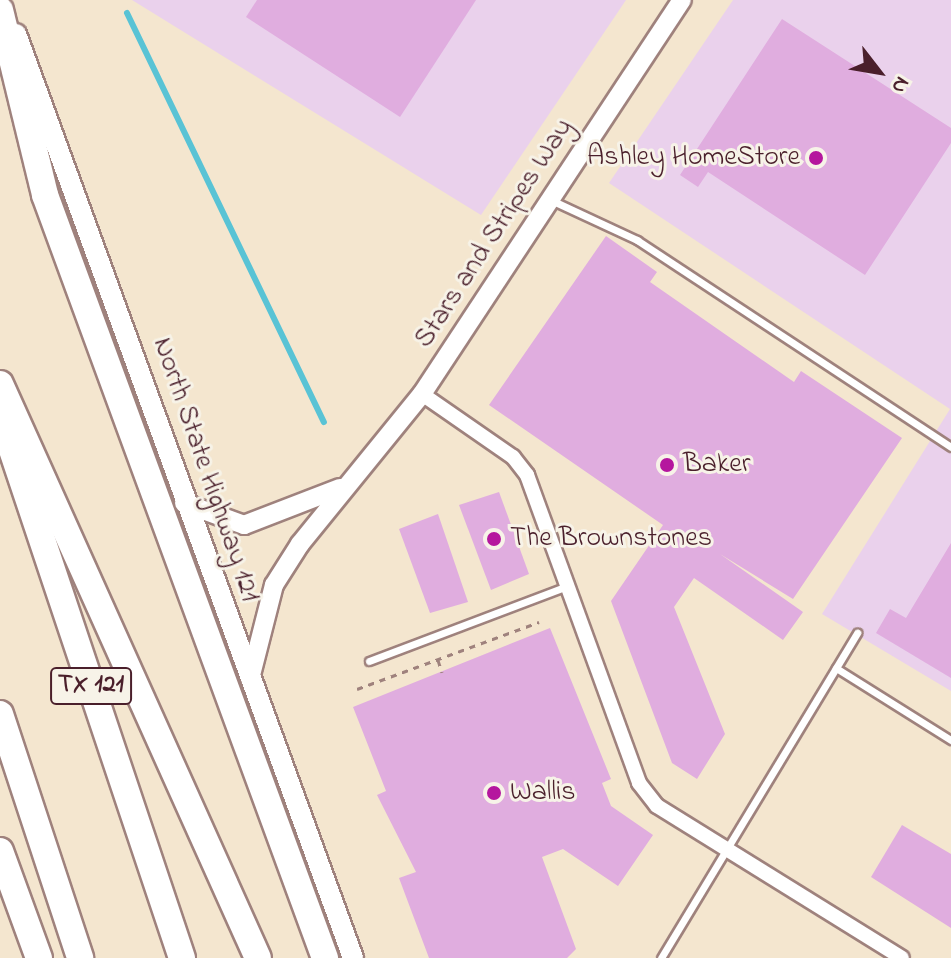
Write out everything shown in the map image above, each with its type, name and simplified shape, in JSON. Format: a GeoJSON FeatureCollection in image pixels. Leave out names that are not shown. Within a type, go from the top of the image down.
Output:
{"type":"FeatureCollection","features":[{"type":"Feature","properties":{"kind":"highway"},"geometry":{"type":"LineString","coordinates":[[0,10],[45,195],[325,958]]}},
{"type":"Feature","properties":{"kind":"highway"},"geometry":{"type":"LineString","coordinates":[[0,384],[258,958]]}},
{"type":"Feature","properties":{"kind":"highway","name":"TX 121"},"geometry":{"type":"LineString","coordinates":[[0,413],[182,958]]}},
{"type":"Feature","properties":{"kind":"highway"},"geometry":{"type":"LineString","coordinates":[[0,714],[80,958]]}},
{"type":"Feature","properties":{"kind":"highway"},"geometry":{"type":"LineString","coordinates":[[0,851],[39,958]]}},
{"type":"Feature","properties":{"kind":"main road","name":"North State Highway 121"},"geometry":{"type":"LineString","coordinates":[[3,0],[184,503],[353,958]]}},
{"type":"Feature","properties":{"kind":"street","name":"Stars and Stripes Way"},"geometry":{"type":"LineString","coordinates":[[250,679],[274,585],[340,488],[390,439],[422,394],[682,0]]}},
{"type":"Feature","properties":{"kind":"street"},"geometry":{"type":"LineString","coordinates":[[422,394],[527,475],[639,783],[657,806],[902,958]]}},
{"type":"Feature","properties":{"kind":"street","name":"Stars and Stripes Way"},"geometry":{"type":"LineString","coordinates":[[184,503],[244,525],[340,488]]}},
{"type":"Feature","properties":{"kind":"lane"},"geometry":{"type":"LineString","coordinates":[[551,200],[637,240],[951,447]]}},
{"type":"Feature","properties":{"kind":"lane"},"geometry":{"type":"LineString","coordinates":[[369,661],[567,586]]}},
{"type":"Feature","properties":{"kind":"lane"},"geometry":{"type":"LineString","coordinates":[[661,958],[857,633]]}},
{"type":"Feature","properties":{"kind":"lane"},"geometry":{"type":"LineString","coordinates":[[836,668],[951,740]]}},
{"type":"Feature","properties":{"kind":"path"},"geometry":{"type":"LineString","coordinates":[[357,689],[539,622]]}},
{"type":"Feature","properties":{"kind":"path"},"geometry":{"type":"LineString","coordinates":[[438,660],[442,672]]}},
{"type":"Feature","properties":{"kind":"shaded area"},"geometry":{"type":"Polygon","coordinates":[[[132,0],[626,0],[481,215],[132,0]]]}},
{"type":"Feature","properties":{"kind":"shaded area"},"geometry":{"type":"Polygon","coordinates":[[[733,0],[951,0],[951,691],[822,614],[950,409],[609,183],[733,0]]]}},
{"type":"Feature","properties":{"kind":"building"},"geometry":{"type":"Polygon","coordinates":[[[257,0],[476,0],[400,117],[246,17],[257,0]]]}},
{"type":"Feature","properties":{"kind":"building","name":"Ashley HomeStore"},"geometry":{"type":"Polygon","coordinates":[[[782,19],[951,128],[951,143],[865,275],[708,172],[698,187],[680,175],[782,19]]]}},
{"type":"Feature","properties":{"kind":"building","name":"Baker"},"geometry":{"type":"Polygon","coordinates":[[[606,236],[657,272],[650,282],[794,382],[801,371],[902,438],[793,599],[720,554],[803,612],[783,640],[694,578],[674,607],[725,734],[697,779],[672,763],[611,601],[663,525],[489,405],[606,236]]]}},
{"type":"Feature","properties":{"kind":"building","name":"The Brownstones"},"geometry":{"type":"Polygon","coordinates":[[[499,492],[529,574],[491,590],[459,505],[499,492]]]}},
{"type":"Feature","properties":{"kind":"building","name":"The Brownstones"},"geometry":{"type":"Polygon","coordinates":[[[438,514],[468,602],[430,613],[399,529],[438,514]]]}},
{"type":"Feature","properties":{"kind":"building"},"geometry":{"type":"Polygon","coordinates":[[[951,543],[951,678],[876,633],[890,609],[906,618],[951,543]]]}},
{"type":"Feature","properties":{"kind":"building","name":"Wallis"},"geometry":{"type":"Polygon","coordinates":[[[550,628],[611,779],[602,783],[611,806],[653,835],[618,886],[563,849],[542,857],[576,949],[567,958],[429,958],[399,878],[416,872],[377,795],[386,791],[353,707],[550,628]]]}},
{"type":"Feature","properties":{"kind":"building"},"geometry":{"type":"Polygon","coordinates":[[[902,825],[951,854],[951,928],[871,877],[902,825]]]}},
{"type":"Feature","properties":{"kind":"waterway"},"geometry":{"type":"LineString","coordinates":[[127,13],[324,422]]}},
{"type":"Feature","properties":{"kind":"place","name":"Ashley HomeStore"},"geometry":{"type":"Point","coordinates":[816,158]}},
{"type":"Feature","properties":{"kind":"place","name":"Baker"},"geometry":{"type":"Point","coordinates":[667,465]}},
{"type":"Feature","properties":{"kind":"place","name":"The Brownstones"},"geometry":{"type":"Point","coordinates":[494,539]}},
{"type":"Feature","properties":{"kind":"place","name":"Wallis"},"geometry":{"type":"Point","coordinates":[494,793]}}]}
